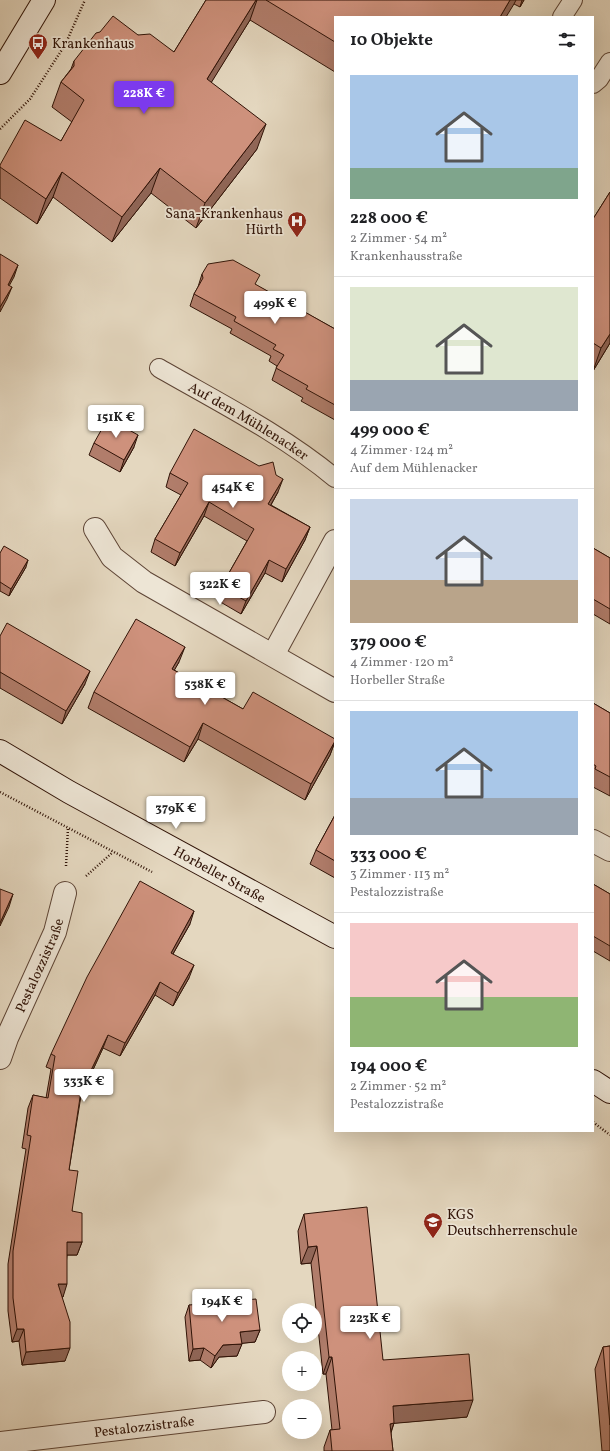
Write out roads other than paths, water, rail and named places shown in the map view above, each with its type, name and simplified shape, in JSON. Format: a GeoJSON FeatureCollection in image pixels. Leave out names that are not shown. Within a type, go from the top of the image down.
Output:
{"type":"FeatureCollection","features":[{"type":"Feature","properties":{"kind":"street"},"geometry":{"type":"LineString","coordinates":[[0,73],[44,0]]}},
{"type":"Feature","properties":{"kind":"street"},"geometry":{"type":"LineString","coordinates":[[95,529],[112,557],[144,582],[334,690]]}},
{"type":"Feature","properties":{"kind":"street"},"geometry":{"type":"LineString","coordinates":[[273,655],[334,543]]}},
{"type":"Feature","properties":{"kind":"street","name":"Horbeller Straße"},"geometry":{"type":"LineString","coordinates":[[0,751],[69,792],[334,936]]}},
{"type":"Feature","properties":{"kind":"street"},"geometry":{"type":"LineString","coordinates":[[594,841],[610,850]]}},
{"type":"Feature","properties":{"kind":"street","name":"Pestalozzistraße"},"geometry":{"type":"LineString","coordinates":[[0,1058],[7,1038],[55,932],[65,893]]}},
{"type":"Feature","properties":{"kind":"street"},"geometry":{"type":"LineString","coordinates":[[594,1082],[610,1092]]}},
{"type":"Feature","properties":{"kind":"street","name":"Pestalozzistraße"},"geometry":{"type":"LineString","coordinates":[[0,1443],[264,1412]]}},
{"type":"Feature","properties":{"kind":"lane"},"geometry":{"type":"LineString","coordinates":[[563,16],[573,0]]}},
{"type":"Feature","properties":{"kind":"lane"},"geometry":{"type":"LineString","coordinates":[[594,83],[599,79],[610,62]]}},
{"type":"Feature","properties":{"kind":"lane","name":"Auf dem Mühlenacker"},"geometry":{"type":"LineString","coordinates":[[159,368],[272,433],[313,460],[334,477]]}},
{"type":"Feature","properties":{"kind":"place","name":"Krankenhaus"},"geometry":{"type":"Point","coordinates":[38,60]}},
{"type":"Feature","properties":{"kind":"place","name":"Sana-Krankenhaus Hürth"},"geometry":{"type":"Point","coordinates":[297,238]}},
{"type":"Feature","properties":{"kind":"place","name":"KGS Deutschherrenschule"},"geometry":{"type":"Point","coordinates":[433,1239]}}]}
